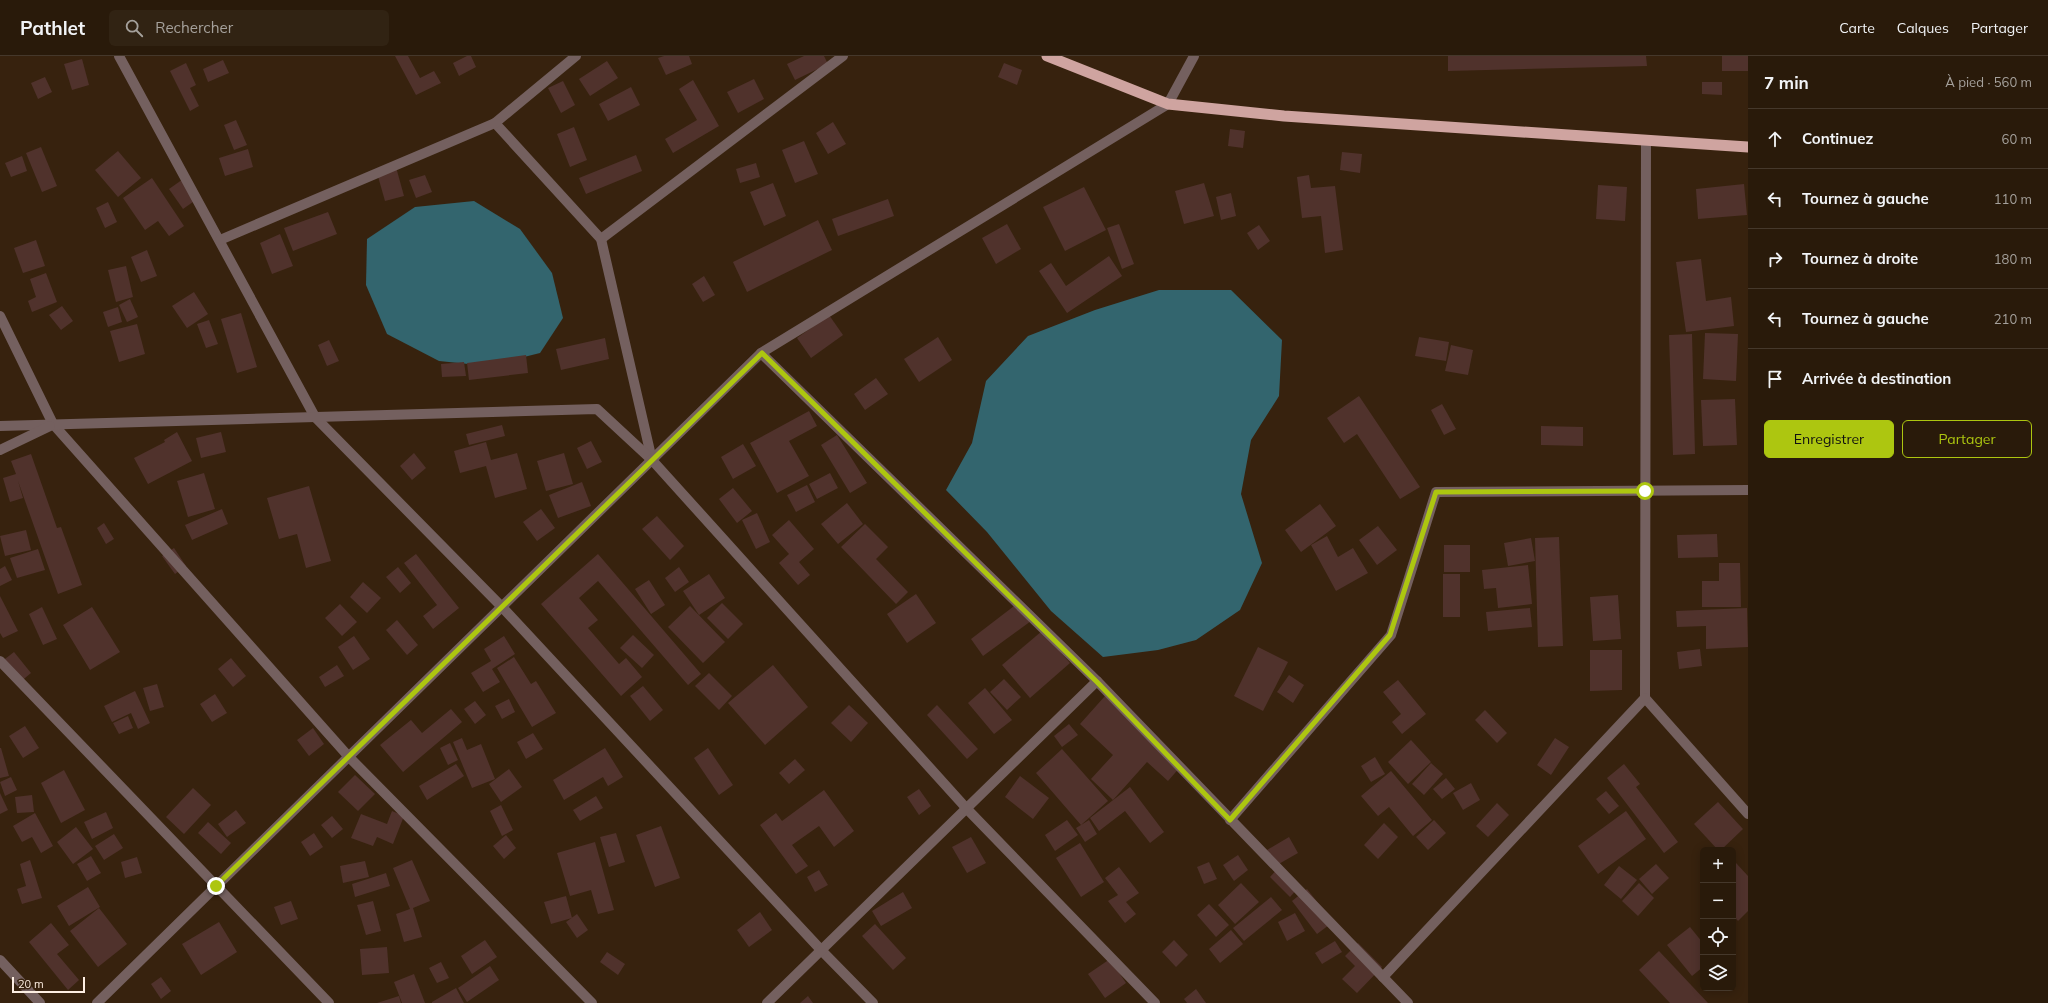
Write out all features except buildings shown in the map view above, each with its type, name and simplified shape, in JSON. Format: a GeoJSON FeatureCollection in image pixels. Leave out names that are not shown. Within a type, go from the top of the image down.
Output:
{"type":"FeatureCollection","features":[{"type":"Feature","properties":{"kind":"highway"},"geometry":{"type":"LineString","coordinates":[[1048,56],[1168,104],[1284,116],[1748,147]]}},
{"type":"Feature","properties":{"kind":"street"},"geometry":{"type":"LineString","coordinates":[[119,56],[315,417],[502,607],[873,1003]]}},
{"type":"Feature","properties":{"kind":"street"},"geometry":{"type":"LineString","coordinates":[[220,240],[495,123],[576,56]]}},
{"type":"Feature","properties":{"kind":"street"},"geometry":{"type":"LineString","coordinates":[[601,238],[843,56]]}},
{"type":"Feature","properties":{"kind":"street"},"geometry":{"type":"LineString","coordinates":[[96,1003],[762,353],[1168,104],[1194,56]]}},
{"type":"Feature","properties":{"kind":"street"},"geometry":{"type":"LineString","coordinates":[[495,123],[601,238],[652,460]]}},
{"type":"Feature","properties":{"kind":"street"},"geometry":{"type":"LineString","coordinates":[[1646,140],[1645,698],[1748,814]]}},
{"type":"Feature","properties":{"kind":"street"},"geometry":{"type":"LineString","coordinates":[[0,316],[53,424],[349,757],[592,1003]]}},
{"type":"Feature","properties":{"kind":"street"},"geometry":{"type":"LineString","coordinates":[[762,353],[1097,682],[1408,1003]]}},
{"type":"Feature","properties":{"kind":"street"},"geometry":{"type":"LineString","coordinates":[[0,426],[597,408],[652,460],[967,809],[1155,1003]]}},
{"type":"Feature","properties":{"kind":"street"},"geometry":{"type":"LineString","coordinates":[[0,450],[53,424]]}},
{"type":"Feature","properties":{"kind":"street"},"geometry":{"type":"LineString","coordinates":[[1230,820],[1390,635],[1436,492],[1748,490]]}},
{"type":"Feature","properties":{"kind":"street"},"geometry":{"type":"LineString","coordinates":[[0,662],[329,1003]]}},
{"type":"Feature","properties":{"kind":"street"},"geometry":{"type":"LineString","coordinates":[[768,1003],[1097,682]]}},
{"type":"Feature","properties":{"kind":"street"},"geometry":{"type":"LineString","coordinates":[[1383,977],[1645,698]]}},
{"type":"Feature","properties":{"kind":"street"},"geometry":{"type":"LineString","coordinates":[[0,960],[40,1003]]}},
{"type":"Feature","properties":{"kind":"water"},"geometry":{"type":"Polygon","coordinates":[[[474,201],[520,229],[552,273],[563,318],[540,353],[488,366],[439,361],[387,334],[366,285],[367,239],[415,207],[474,201]]]}},
{"type":"Feature","properties":{"kind":"water"},"geometry":{"type":"Polygon","coordinates":[[[1159,290],[1231,290],[1282,340],[1279,396],[1251,440],[1241,494],[1262,563],[1240,610],[1196,640],[1158,650],[1103,657],[1051,611],[987,532],[946,490],[972,443],[986,381],[1028,336],[1095,310],[1159,290]]]}},
{"type":"Feature","properties":{"kind":"route"},"geometry":{"type":"LineString","coordinates":[[216,886],[762,353],[1097,682],[1230,820],[1390,635],[1436,492],[1645,491]]}}]}
